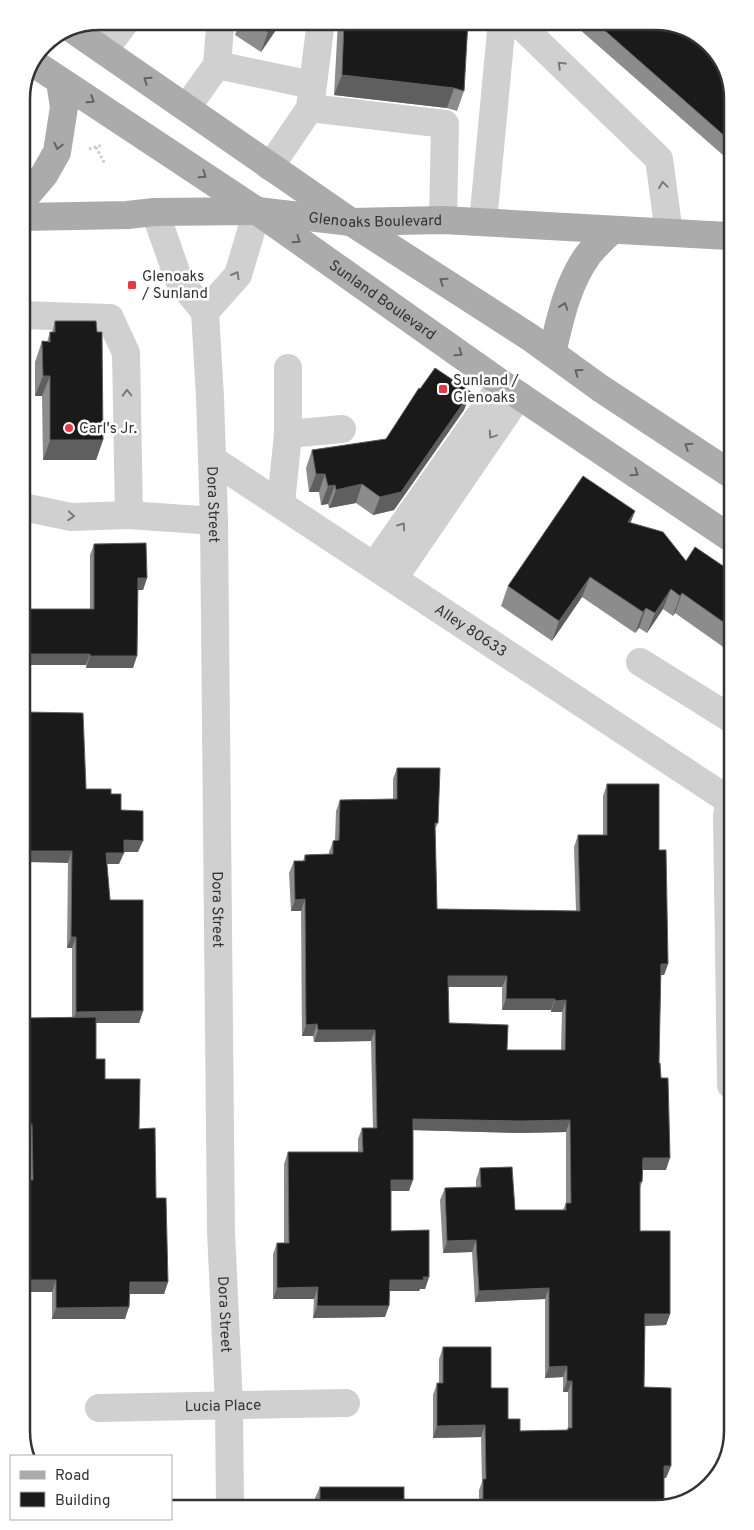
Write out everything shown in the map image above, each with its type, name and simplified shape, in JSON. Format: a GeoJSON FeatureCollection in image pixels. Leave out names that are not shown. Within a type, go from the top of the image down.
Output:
{"type":"FeatureCollection","features":[{"type":"Feature","properties":{"kind":"main road"},"geometry":{"type":"LineString","coordinates":[[79,34],[351,222],[552,353],[600,388],[724,470]]}},
{"type":"Feature","properties":{"kind":"main road","name":"Sunland Boulevard"},"geometry":{"type":"LineString","coordinates":[[39,66],[257,212],[511,389],[724,534]]}},
{"type":"Feature","properties":{"kind":"main road"},"geometry":{"type":"LineString","coordinates":[[30,192],[44,175],[57,152],[64,107],[60,81]]}},
{"type":"Feature","properties":{"kind":"main road","name":"Glenoaks Boulevard"},"geometry":{"type":"LineString","coordinates":[[30,217],[127,215],[155,212],[257,212],[351,222],[443,220],[724,236]]}},
{"type":"Feature","properties":{"kind":"main road"},"geometry":{"type":"LineString","coordinates":[[552,353],[571,286],[588,256],[612,230]]}},
{"type":"Feature","properties":{"kind":"street"},"geometry":{"type":"LineString","coordinates":[[104,51],[119,30]]}},
{"type":"Feature","properties":{"kind":"street"},"geometry":{"type":"LineString","coordinates":[[187,107],[217,66],[220,30]]}},
{"type":"Feature","properties":{"kind":"street"},"geometry":{"type":"LineString","coordinates":[[270,166],[311,96],[320,30]]}},
{"type":"Feature","properties":{"kind":"street"},"geometry":{"type":"LineString","coordinates":[[483,222],[501,30]]}},
{"type":"Feature","properties":{"kind":"street"},"geometry":{"type":"LineString","coordinates":[[525,30],[659,159],[669,233]]}},
{"type":"Feature","properties":{"kind":"street"},"geometry":{"type":"LineString","coordinates":[[217,66],[311,96],[445,124],[443,220]]}},
{"type":"Feature","properties":{"kind":"street"},"geometry":{"type":"LineString","coordinates":[[155,212],[179,280],[205,312],[238,275],[257,212]]}},
{"type":"Feature","properties":{"kind":"street","name":"Dora Street"},"geometry":{"type":"LineString","coordinates":[[205,312],[213,460],[221,1231],[230,1405],[230,1500]]}},
{"type":"Feature","properties":{"kind":"street"},"geometry":{"type":"LineString","coordinates":[[30,315],[110,318],[126,353],[129,515]]}},
{"type":"Feature","properties":{"kind":"street"},"geometry":{"type":"LineString","coordinates":[[281,503],[288,434],[288,368]]}},
{"type":"Feature","properties":{"kind":"street"},"geometry":{"type":"LineString","coordinates":[[384,572],[511,389]]}},
{"type":"Feature","properties":{"kind":"street"},"geometry":{"type":"LineString","coordinates":[[288,434],[342,429]]}},
{"type":"Feature","properties":{"kind":"street","name":"Alley 80633"},"geometry":{"type":"LineString","coordinates":[[213,460],[724,795]]}},
{"type":"Feature","properties":{"kind":"street"},"geometry":{"type":"LineString","coordinates":[[30,508],[71,517],[129,515],[214,521]]}},
{"type":"Feature","properties":{"kind":"street"},"geometry":{"type":"LineString","coordinates":[[640,662],[724,714]]}},
{"type":"Feature","properties":{"kind":"street","name":"Lucia Place"},"geometry":{"type":"LineString","coordinates":[[99,1408],[346,1403]]}},
{"type":"Feature","properties":{"kind":"path"},"geometry":{"type":"LineString","coordinates":[[96,147],[105,164]]}},
{"type":"Feature","properties":{"kind":"building"},"geometry":{"type":"Polygon","coordinates":[[[344,30],[467,30],[464,91],[454,88],[342,75],[344,30]]]}},
{"type":"Feature","properties":{"kind":"building"},"geometry":{"type":"Polygon","coordinates":[[[604,30],[668,31],[689,39],[704,50],[715,65],[723,86],[724,135],[604,30]]]}},
{"type":"Feature","properties":{"kind":"building","name":"Carl's Jr."},"geometry":{"type":"Polygon","coordinates":[[[55,321],[96,321],[97,332],[102,332],[103,440],[50,440],[50,376],[43,376],[42,341],[50,342],[50,332],[55,332],[55,321]]]}},
{"type":"Feature","properties":{"kind":"building"},"geometry":{"type":"Polygon","coordinates":[[[435,368],[471,392],[401,492],[380,497],[362,484],[336,490],[335,485],[328,486],[325,474],[316,474],[312,450],[386,439],[419,388],[435,368]]]}},
{"type":"Feature","properties":{"kind":"building"},"geometry":{"type":"Polygon","coordinates":[[[583,476],[635,511],[628,522],[663,532],[686,561],[695,547],[724,567],[724,622],[682,593],[680,596],[671,589],[655,613],[646,608],[643,612],[590,577],[559,621],[508,586],[583,476]]]}},
{"type":"Feature","properties":{"kind":"building"},"geometry":{"type":"Polygon","coordinates":[[[146,543],[147,578],[138,578],[137,656],[30,654],[30,609],[94,609],[94,544],[146,543]]]}},
{"type":"Feature","properties":{"kind":"building"},"geometry":{"type":"Polygon","coordinates":[[[30,712],[83,713],[86,789],[111,789],[111,794],[121,794],[121,810],[143,811],[143,841],[124,840],[124,853],[106,853],[110,900],[143,900],[143,1011],[76,1012],[76,937],[71,937],[72,851],[30,851],[30,712]]]}},
{"type":"Feature","properties":{"kind":"building"},"geometry":{"type":"Polygon","coordinates":[[[397,768],[440,768],[438,823],[435,823],[437,909],[580,911],[578,835],[607,835],[607,784],[659,784],[659,850],[666,850],[668,964],[661,964],[659,1063],[661,1078],[668,1078],[670,1158],[643,1158],[642,1182],[640,1182],[640,1231],[670,1231],[670,1314],[645,1314],[644,1387],[671,1388],[671,1466],[664,1466],[664,1499],[483,1500],[483,1479],[486,1479],[485,1425],[437,1426],[437,1383],[443,1383],[443,1347],[491,1347],[491,1388],[508,1388],[508,1419],[520,1419],[520,1431],[568,1430],[568,1428],[572,1428],[572,1381],[567,1381],[567,1366],[549,1367],[549,1288],[479,1291],[476,1240],[447,1241],[445,1188],[481,1187],[480,1168],[512,1167],[515,1210],[566,1210],[566,1203],[571,1203],[570,1120],[413,1119],[413,1180],[391,1180],[391,1231],[429,1230],[429,1277],[423,1277],[424,1280],[390,1280],[389,1306],[317,1306],[318,1287],[277,1288],[277,1243],[289,1243],[288,1152],[363,1152],[362,1128],[377,1128],[375,1030],[318,1030],[317,1024],[306,1025],[305,899],[295,900],[294,861],[305,861],[305,855],[333,854],[333,841],[339,840],[340,800],[397,799],[397,768]],[[448,976],[449,1023],[508,1025],[507,1050],[565,1050],[566,1000],[506,999],[507,976],[448,976]]]}},
{"type":"Feature","properties":{"kind":"building"},"geometry":{"type":"Polygon","coordinates":[[[96,1017],[96,1059],[105,1059],[105,1079],[140,1079],[139,1129],[155,1128],[156,1198],[166,1198],[168,1282],[130,1282],[129,1307],[56,1308],[56,1280],[30,1280],[30,1180],[33,1180],[32,1124],[30,1124],[30,1018],[96,1017]]]}},
{"type":"Feature","properties":{"kind":"building"},"geometry":{"type":"Polygon","coordinates":[[[320,1487],[404,1487],[404,1500],[320,1500],[320,1487]]]}},
{"type":"Feature","properties":{"kind":"place","name":"Glenoaks / Sunland"},"geometry":{"type":"Point","coordinates":[132,285]}},
{"type":"Feature","properties":{"kind":"place","name":"Sunland / Glenoaks"},"geometry":{"type":"Point","coordinates":[443,389]}},
{"type":"Feature","properties":{"kind":"place","name":"Carl's Jr."},"geometry":{"type":"Point","coordinates":[69,428]}}]}
